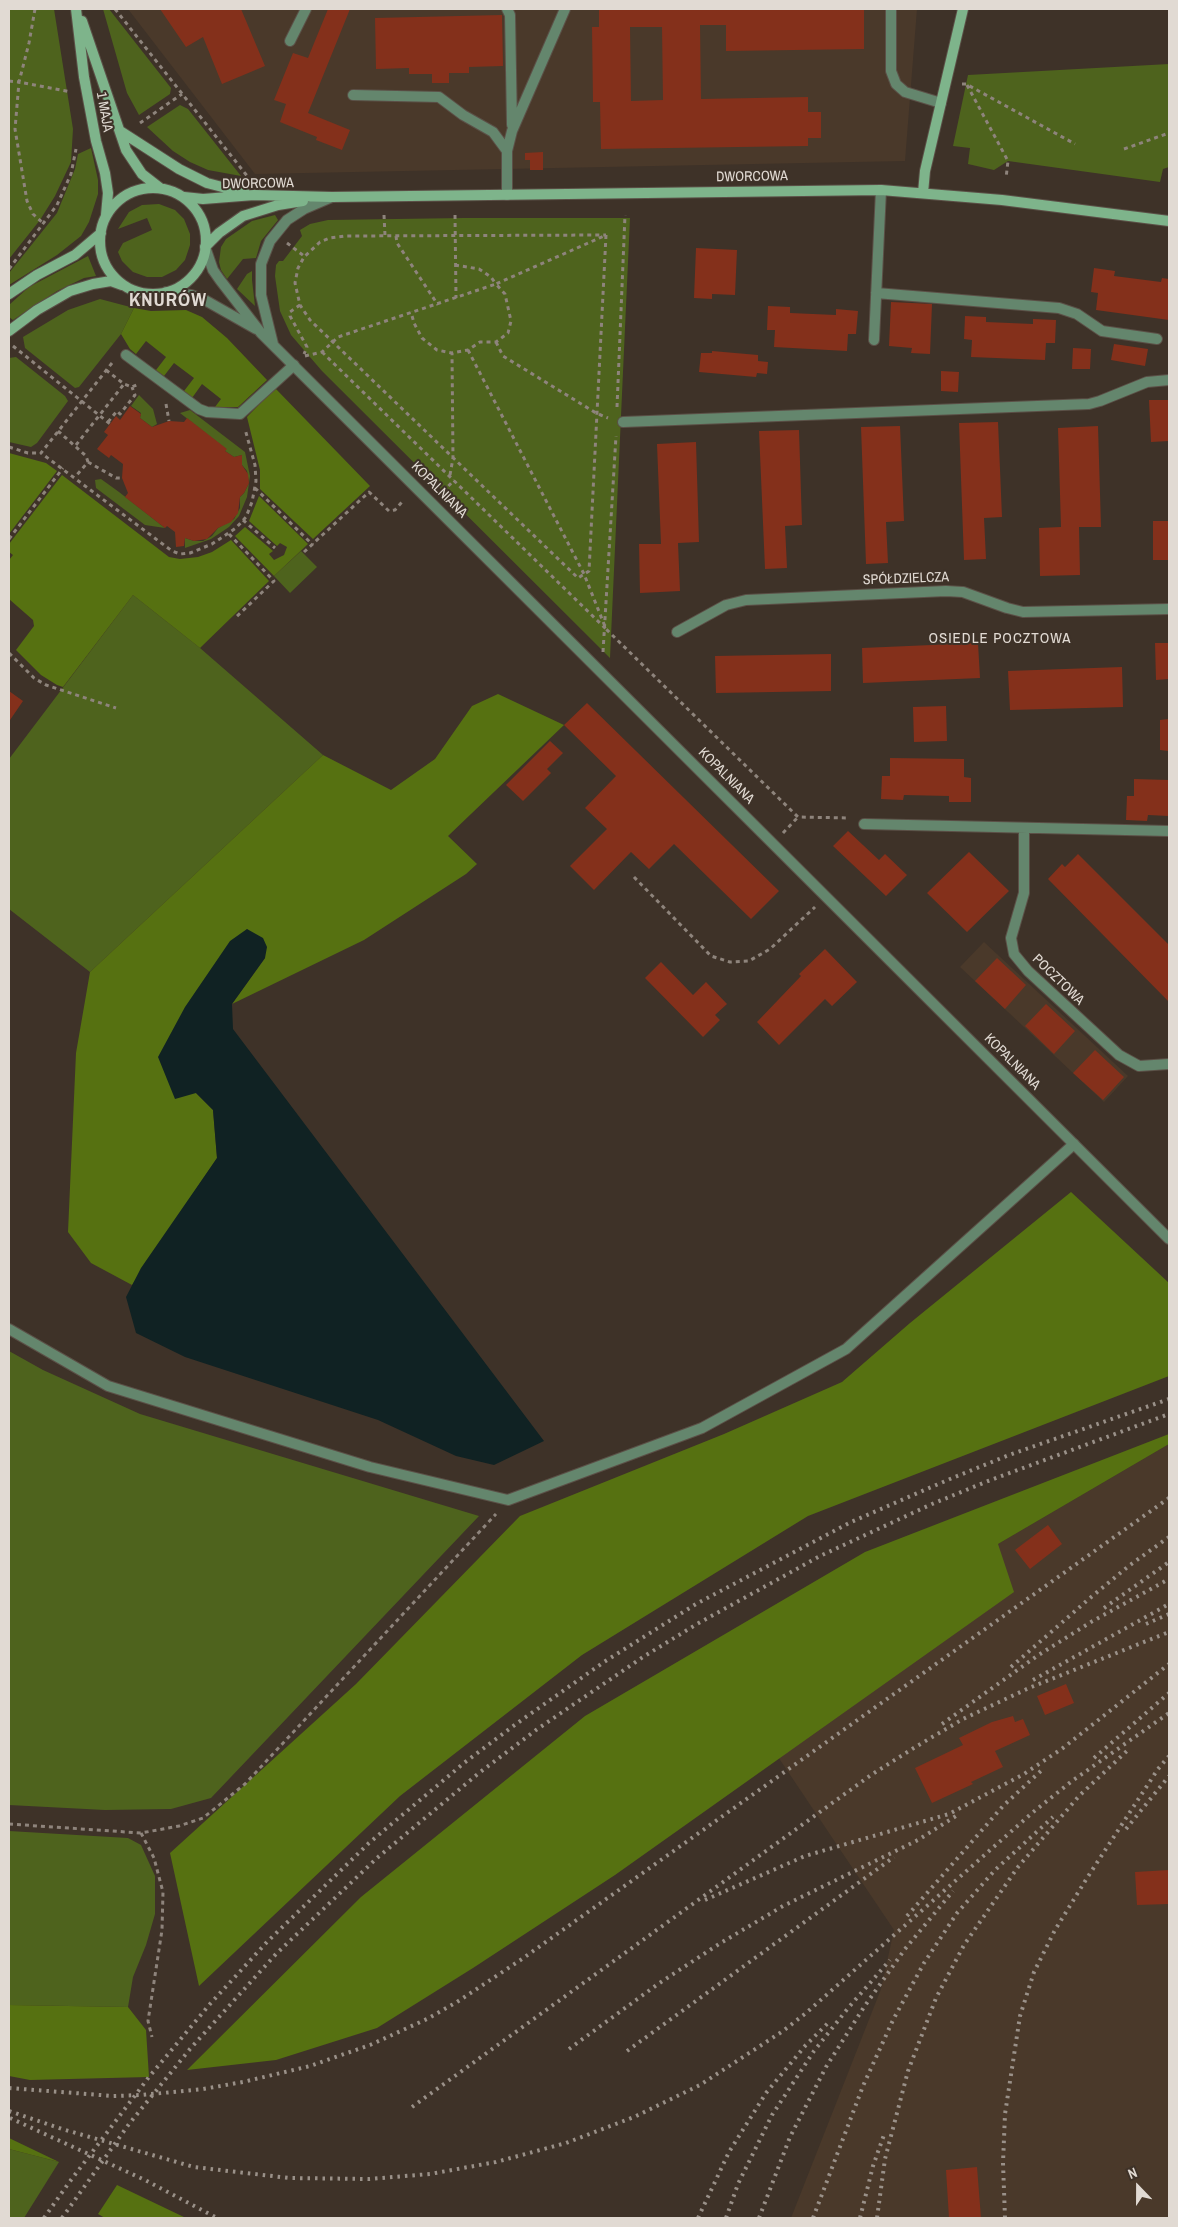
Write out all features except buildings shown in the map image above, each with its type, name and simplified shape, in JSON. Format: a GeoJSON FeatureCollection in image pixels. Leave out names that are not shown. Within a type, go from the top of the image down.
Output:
{"type":"FeatureCollection","features":[{"type":"Feature","properties":{"kind":"main road","name":"1 MAJA"},"geometry":{"type":"LineString","coordinates":[[77,9],[126,150],[142,174],[161,188]]}},
{"type":"Feature","properties":{"kind":"main road","name":"1 MAJA"},"geometry":{"type":"LineString","coordinates":[[77,9],[84,76],[108,193],[105,219]]}},
{"type":"Feature","properties":{"kind":"main road"},"geometry":{"type":"LineString","coordinates":[[923,192],[925,171],[963,9]]}},
{"type":"Feature","properties":{"kind":"main road"},"geometry":{"type":"LineString","coordinates":[[120,131],[150,153],[207,183],[254,195]]}},
{"type":"Feature","properties":{"kind":"main road"},"geometry":{"type":"LineString","coordinates":[[9,330],[37,310],[70,292],[93,284],[111,282],[124,286],[144,292],[166,292],[176,288],[193,276],[199,268],[206,247],[202,220],[191,204],[174,191],[150,188],[128,195],[110,209],[100,233],[100,244],[104,261],[124,286]]}},
{"type":"Feature","properties":{"kind":"main road","name":"DWORCOWA"},"geometry":{"type":"LineString","coordinates":[[184,198],[203,199],[254,195],[332,197],[881,190],[923,192],[1169,221]]}},
{"type":"Feature","properties":{"kind":"main road","name":"DWORCOWA"},"geometry":{"type":"LineString","coordinates":[[206,247],[242,216],[278,205],[332,197]]}},
{"type":"Feature","properties":{"kind":"main road"},"geometry":{"type":"LineString","coordinates":[[9,294],[37,275],[75,255],[100,233]]}},
{"type":"Feature","properties":{"kind":"street"},"geometry":{"type":"LineString","coordinates":[[290,41],[306,9]]}},
{"type":"Feature","properties":{"kind":"street"},"geometry":{"type":"LineString","coordinates":[[507,9],[510,15],[512,131]]}},
{"type":"Feature","properties":{"kind":"street"},"geometry":{"type":"LineString","coordinates":[[507,195],[507,150],[512,131],[565,9]]}},
{"type":"Feature","properties":{"kind":"street"},"geometry":{"type":"LineString","coordinates":[[891,9],[891,71],[896,84],[905,92],[941,103]]}},
{"type":"Feature","properties":{"kind":"street"},"geometry":{"type":"LineString","coordinates":[[353,95],[439,97],[462,115],[493,132],[507,150]]}},
{"type":"Feature","properties":{"kind":"street"},"geometry":{"type":"LineString","coordinates":[[874,340],[881,190]]}},
{"type":"Feature","properties":{"kind":"street"},"geometry":{"type":"LineString","coordinates":[[274,345],[261,295],[261,264],[270,241],[287,220],[304,209],[332,197]]}},
{"type":"Feature","properties":{"kind":"street","name":"KOPALNIANA"},"geometry":{"type":"LineString","coordinates":[[206,247],[216,275],[261,333],[1169,1239]]}},
{"type":"Feature","properties":{"kind":"street","name":"KOPALNIANA"},"geometry":{"type":"LineString","coordinates":[[166,292],[191,295],[203,300],[261,333]]}},
{"type":"Feature","properties":{"kind":"street"},"geometry":{"type":"LineString","coordinates":[[876,293],[1059,308],[1077,314],[1102,331],[1157,339]]}},
{"type":"Feature","properties":{"kind":"street"},"geometry":{"type":"LineString","coordinates":[[126,355],[199,409],[207,412],[240,414],[294,365]]}},
{"type":"Feature","properties":{"kind":"street"},"geometry":{"type":"LineString","coordinates":[[623,422],[1089,404],[1147,382],[1169,380]]}},
{"type":"Feature","properties":{"kind":"street","name":"SPÓŁDZIELCZA"},"geometry":{"type":"LineString","coordinates":[[677,632],[712,612],[736,602],[936,591],[963,592],[1023,612],[1169,609]]}},
{"type":"Feature","properties":{"kind":"street"},"geometry":{"type":"LineString","coordinates":[[864,824],[1169,832]]}},
{"type":"Feature","properties":{"kind":"street","name":"POCZTOWA"},"geometry":{"type":"LineString","coordinates":[[1024,828],[1024,893],[1011,938],[1014,954],[1028,971],[1119,1055],[1139,1066],[1169,1064]]}},
{"type":"Feature","properties":{"kind":"street"},"geometry":{"type":"LineString","coordinates":[[9,1329],[108,1386],[370,1467],[508,1500],[702,1428],[846,1349],[1074,1144]]}},
{"type":"Feature","properties":{"kind":"path"},"geometry":{"type":"LineString","coordinates":[[35,9],[19,82],[15,121],[27,201],[33,214],[44,224]]}},
{"type":"Feature","properties":{"kind":"path"},"geometry":{"type":"LineString","coordinates":[[115,9],[250,180]]}},
{"type":"Feature","properties":{"kind":"path"},"geometry":{"type":"LineString","coordinates":[[9,81],[74,92]]}},
{"type":"Feature","properties":{"kind":"path"},"geometry":{"type":"LineString","coordinates":[[1006,178],[1008,161],[964,84],[1074,144]]}},
{"type":"Feature","properties":{"kind":"path"},"geometry":{"type":"LineString","coordinates":[[140,123],[182,94]]}},
{"type":"Feature","properties":{"kind":"path"},"geometry":{"type":"LineString","coordinates":[[9,125],[15,121]]}},
{"type":"Feature","properties":{"kind":"path"},"geometry":{"type":"LineString","coordinates":[[1124,149],[1169,133]]}},
{"type":"Feature","properties":{"kind":"path"},"geometry":{"type":"LineString","coordinates":[[9,269],[57,205],[67,182],[76,149]]}},
{"type":"Feature","properties":{"kind":"path"},"geometry":{"type":"LineString","coordinates":[[384,215],[384,235]]}},
{"type":"Feature","properties":{"kind":"path"},"geometry":{"type":"LineString","coordinates":[[455,215],[456,298]]}},
{"type":"Feature","properties":{"kind":"path"},"geometry":{"type":"LineString","coordinates":[[384,235],[606,235],[589,571],[578,578],[310,320],[300,305],[295,283],[298,268],[304,256],[316,245],[330,238],[384,235]]}},
{"type":"Feature","properties":{"kind":"path"},"geometry":{"type":"LineString","coordinates":[[300,305],[290,312],[290,316],[307,347],[303,357],[322,352],[332,341],[496,284],[606,235]]}},
{"type":"Feature","properties":{"kind":"path"},"geometry":{"type":"LineString","coordinates":[[396,236],[397,243],[438,305]]}},
{"type":"Feature","properties":{"kind":"path"},"geometry":{"type":"LineString","coordinates":[[285,242],[304,256]]}},
{"type":"Feature","properties":{"kind":"path"},"geometry":{"type":"LineString","coordinates":[[411,312],[414,324],[422,338],[437,350],[452,353],[468,350],[480,342],[496,342],[508,333],[511,321],[505,294],[492,277],[479,269],[455,265]]}},
{"type":"Feature","properties":{"kind":"path"},"geometry":{"type":"LineString","coordinates":[[496,342],[503,356],[596,413]]}},
{"type":"Feature","properties":{"kind":"path"},"geometry":{"type":"LineString","coordinates":[[11,344],[109,423],[117,411],[120,414],[135,395],[132,387]]}},
{"type":"Feature","properties":{"kind":"path"},"geometry":{"type":"LineString","coordinates":[[468,350],[584,574],[606,629],[603,658]]}},
{"type":"Feature","properties":{"kind":"path"},"geometry":{"type":"LineString","coordinates":[[322,352],[798,817],[849,818],[864,824]]}},
{"type":"Feature","properties":{"kind":"path"},"geometry":{"type":"LineString","coordinates":[[450,476],[453,458],[452,353]]}},
{"type":"Feature","properties":{"kind":"path"},"geometry":{"type":"LineString","coordinates":[[41,453],[118,354],[126,355]]}},
{"type":"Feature","properties":{"kind":"path"},"geometry":{"type":"LineString","coordinates":[[106,370],[124,384],[132,387],[138,385],[149,372]]}},
{"type":"Feature","properties":{"kind":"path"},"geometry":{"type":"LineString","coordinates":[[76,445],[124,384]]}},
{"type":"Feature","properties":{"kind":"path"},"geometry":{"type":"LineString","coordinates":[[168,414],[169,421]]}},
{"type":"Feature","properties":{"kind":"path"},"geometry":{"type":"LineString","coordinates":[[9,447],[41,453],[172,551],[180,554],[190,553],[212,544],[229,534],[243,520],[252,502],[255,488],[255,465],[240,414]]}},
{"type":"Feature","properties":{"kind":"path"},"geometry":{"type":"LineString","coordinates":[[58,431],[76,445],[86,456],[88,462],[116,478],[122,478]]}},
{"type":"Feature","properties":{"kind":"path"},"geometry":{"type":"LineString","coordinates":[[75,477],[88,462]]}},
{"type":"Feature","properties":{"kind":"path"},"geometry":{"type":"LineString","coordinates":[[9,538],[63,468]]}},
{"type":"Feature","properties":{"kind":"path"},"geometry":{"type":"LineString","coordinates":[[440,495],[454,480]]}},
{"type":"Feature","properties":{"kind":"path"},"geometry":{"type":"LineString","coordinates":[[255,488],[313,544]]}},
{"type":"Feature","properties":{"kind":"path"},"geometry":{"type":"LineString","coordinates":[[304,552],[369,492],[389,512],[395,510],[402,502]]}},
{"type":"Feature","properties":{"kind":"path"},"geometry":{"type":"LineString","coordinates":[[243,520],[275,548]]}},
{"type":"Feature","properties":{"kind":"path"},"geometry":{"type":"LineString","coordinates":[[229,534],[274,581],[235,618]]}},
{"type":"Feature","properties":{"kind":"path"},"geometry":{"type":"LineString","coordinates":[[9,653],[34,678],[46,685],[116,708]]}},
{"type":"Feature","properties":{"kind":"path"},"geometry":{"type":"LineString","coordinates":[[774,844],[798,817]]}},
{"type":"Feature","properties":{"kind":"path"},"geometry":{"type":"LineString","coordinates":[[634,877],[711,956],[730,962],[749,961],[770,949],[827,896]]}},
{"type":"Feature","properties":{"kind":"path"},"geometry":{"type":"LineString","coordinates":[[9,1824],[141,1833],[180,1826],[203,1818],[245,1784],[508,1500]]}},
{"type":"Feature","properties":{"kind":"path"},"geometry":{"type":"LineString","coordinates":[[141,1833],[154,1858],[163,1892],[162,1930],[148,2021],[152,2037]]}},
{"type":"Feature","properties":{"kind":"shaded area"},"geometry":{"type":"Polygon","coordinates":[[[128,9],[917,9],[905,161],[255,174],[128,9]]]}},
{"type":"Feature","properties":{"kind":"shaded area"},"geometry":{"type":"Polygon","coordinates":[[[247,929],[263,938],[267,947],[265,958],[232,1004],[233,1029],[544,1441],[494,1465],[456,1456],[378,1420],[185,1357],[136,1333],[126,1297],[141,1268],[217,1158],[213,1110],[196,1093],[175,1099],[158,1057],[185,1007],[230,941],[247,929]]]}},
{"type":"Feature","properties":{"kind":"shaded area"},"geometry":{"type":"Polygon","coordinates":[[[984,942],[1128,1076],[1104,1102],[960,967],[984,942]]]}},
{"type":"Feature","properties":{"kind":"shaded area"},"geometry":{"type":"Polygon","coordinates":[[[1169,1444],[1169,2218],[791,2218],[881,1989],[894,1930],[750,1715],[998,1544],[1169,1444]]]}},
{"type":"Feature","properties":{"kind":"green space"},"geometry":{"type":"Polygon","coordinates":[[[9,9],[54,9],[73,129],[71,162],[55,196],[40,220],[9,259],[9,9]]]}},
{"type":"Feature","properties":{"kind":"green space"},"geometry":{"type":"Polygon","coordinates":[[[103,9],[109,9],[171,88],[170,94],[139,115],[127,93],[103,9]]]}},
{"type":"Feature","properties":{"kind":"green space"},"geometry":{"type":"Polygon","coordinates":[[[1169,64],[1169,167],[1163,169],[1160,182],[1008,161],[994,170],[968,164],[970,148],[953,146],[968,75],[1169,64]]]}},
{"type":"Feature","properties":{"kind":"green space"},"geometry":{"type":"Polygon","coordinates":[[[180,105],[188,109],[241,176],[208,170],[190,162],[173,151],[147,127],[180,105]]]}},
{"type":"Feature","properties":{"kind":"green space"},"geometry":{"type":"Polygon","coordinates":[[[91,148],[98,180],[98,194],[89,222],[81,236],[57,255],[9,285],[9,273],[57,213],[75,169],[78,154],[91,148]]]}},
{"type":"Feature","properties":{"kind":"green space"},"geometry":{"type":"Polygon","coordinates":[[[159,204],[175,210],[184,219],[190,234],[190,245],[185,260],[176,270],[162,277],[147,277],[133,272],[122,261],[118,252],[123,243],[152,230],[147,218],[118,229],[129,212],[142,205],[159,204]]]}},
{"type":"Feature","properties":{"kind":"green space"},"geometry":{"type":"Polygon","coordinates":[[[275,215],[278,220],[261,241],[256,258],[243,259],[227,279],[221,270],[219,262],[221,247],[226,239],[252,221],[275,215]]]}},
{"type":"Feature","properties":{"kind":"green space"},"geometry":{"type":"Polygon","coordinates":[[[630,218],[610,658],[322,371],[291,335],[280,311],[275,276],[276,265],[279,261],[283,261],[302,236],[300,230],[310,224],[328,220],[630,218]]]}},
{"type":"Feature","properties":{"kind":"green space"},"geometry":{"type":"Polygon","coordinates":[[[88,256],[96,276],[84,278],[57,291],[13,320],[9,317],[9,305],[29,287],[88,256]]]}},
{"type":"Feature","properties":{"kind":"green space"},"geometry":{"type":"Polygon","coordinates":[[[252,271],[255,306],[237,289],[247,274],[252,271]]]}},
{"type":"Feature","properties":{"kind":"green space"},"geometry":{"type":"Polygon","coordinates":[[[100,299],[134,308],[121,334],[79,387],[75,388],[25,348],[23,337],[68,310],[100,299]]]}},
{"type":"Feature","properties":{"kind":"green space"},"geometry":{"type":"Polygon","coordinates":[[[134,308],[151,311],[186,310],[202,317],[227,338],[267,380],[238,407],[215,407],[221,399],[202,384],[192,398],[184,391],[194,378],[174,363],[164,376],[156,370],[166,357],[146,341],[136,354],[130,349],[121,334],[134,308]]]}},
{"type":"Feature","properties":{"kind":"green space"},"geometry":{"type":"Polygon","coordinates":[[[16,357],[65,396],[68,401],[37,443],[31,447],[9,442],[9,358],[16,357]]]}},
{"type":"Feature","properties":{"kind":"green space"},"geometry":{"type":"Polygon","coordinates":[[[275,388],[370,486],[313,539],[260,489],[260,470],[247,417],[275,388]]]}},
{"type":"Feature","properties":{"kind":"green space"},"geometry":{"type":"Polygon","coordinates":[[[139,395],[153,409],[157,424],[152,427],[140,418],[141,413],[131,406],[139,395]]]}},
{"type":"Feature","properties":{"kind":"green space"},"geometry":{"type":"Polygon","coordinates":[[[190,410],[245,452],[250,476],[249,483],[247,471],[242,465],[242,455],[234,457],[225,451],[226,449],[180,413],[190,410]]]}},
{"type":"Feature","properties":{"kind":"green space"},"geometry":{"type":"Polygon","coordinates":[[[9,453],[46,463],[57,471],[9,534],[9,453]]]}},
{"type":"Feature","properties":{"kind":"green space"},"geometry":{"type":"Polygon","coordinates":[[[62,475],[169,557],[180,559],[198,557],[212,552],[231,540],[269,581],[200,648],[133,595],[63,687],[57,685],[41,675],[16,650],[34,626],[33,620],[9,599],[9,560],[13,555],[9,552],[9,544],[62,475]]]}},
{"type":"Feature","properties":{"kind":"green space"},"geometry":{"type":"Polygon","coordinates":[[[101,479],[165,528],[145,525],[96,488],[95,480],[101,479]]]}},
{"type":"Feature","properties":{"kind":"green space"},"geometry":{"type":"Polygon","coordinates":[[[249,483],[247,497],[239,516],[229,527],[211,539],[185,548],[185,538],[203,541],[212,536],[218,528],[234,519],[240,508],[240,497],[249,483]]]}},
{"type":"Feature","properties":{"kind":"green space"},"geometry":{"type":"Polygon","coordinates":[[[259,496],[308,544],[274,576],[235,536],[245,527],[273,551],[269,554],[274,560],[284,555],[287,547],[280,543],[277,546],[249,521],[259,496]]]}},
{"type":"Feature","properties":{"kind":"green space"},"geometry":{"type":"Polygon","coordinates":[[[301,551],[317,567],[290,593],[274,576],[301,551]]]}},
{"type":"Feature","properties":{"kind":"green space"},"geometry":{"type":"Polygon","coordinates":[[[133,595],[200,648],[323,755],[90,972],[9,909],[9,759],[133,595]]]}},
{"type":"Feature","properties":{"kind":"green space"},"geometry":{"type":"Polygon","coordinates":[[[498,694],[564,725],[448,836],[477,864],[466,874],[364,940],[232,1004],[265,958],[247,929],[196,1093],[213,1110],[217,1158],[132,1285],[91,1263],[68,1232],[76,1053],[90,972],[323,755],[391,790],[435,759],[472,706],[498,694]]]}},
{"type":"Feature","properties":{"kind":"green space"},"geometry":{"type":"Polygon","coordinates":[[[1071,1192],[1169,1283],[1169,1376],[808,1516],[582,1655],[400,1796],[199,1986],[170,1853],[356,1684],[520,1516],[724,1434],[842,1382],[910,1323],[1071,1192]]]}},
{"type":"Feature","properties":{"kind":"green space"},"geometry":{"type":"Polygon","coordinates":[[[9,1351],[43,1370],[140,1414],[479,1516],[211,1798],[171,1809],[105,1810],[9,1805],[9,1351]]]}},
{"type":"Feature","properties":{"kind":"green space"},"geometry":{"type":"Polygon","coordinates":[[[1169,1434],[1169,1444],[998,1544],[1014,1592],[615,1875],[473,1968],[377,2028],[276,2060],[187,2070],[361,1897],[585,1716],[865,1552],[1169,1434]]]}},
{"type":"Feature","properties":{"kind":"green space"},"geometry":{"type":"Polygon","coordinates":[[[9,1831],[128,1838],[141,1845],[155,1876],[155,1914],[146,1945],[133,1977],[128,2007],[9,2005],[9,1831]]]}},
{"type":"Feature","properties":{"kind":"green space"},"geometry":{"type":"Polygon","coordinates":[[[9,2005],[128,2007],[146,2030],[149,2077],[30,2080],[9,2076],[9,2005]]]}},
{"type":"Feature","properties":{"kind":"green space"},"geometry":{"type":"Polygon","coordinates":[[[9,2138],[59,2162],[9,2149],[9,2138]]]}},
{"type":"Feature","properties":{"kind":"green space"},"geometry":{"type":"Polygon","coordinates":[[[9,2149],[59,2162],[24,2218],[9,2218],[9,2149]]]}},
{"type":"Feature","properties":{"kind":"green space"},"geometry":{"type":"Polygon","coordinates":[[[117,2185],[186,2218],[105,2218],[98,2214],[117,2185]]]}},
{"type":"Feature","properties":{"kind":"railway"},"geometry":{"type":"LineString","coordinates":[[44,2218],[149,2077],[210,2004],[267,1942],[369,1843],[464,1763],[516,1724],[604,1662],[696,1604],[851,1522],[1009,1455],[1169,1399]]}},
{"type":"Feature","properties":{"kind":"railway"},"geometry":{"type":"LineString","coordinates":[[62,2218],[129,2124],[190,2049],[276,1954],[377,1858],[479,1773],[536,1730],[643,1657],[697,1624],[820,1556],[932,1504],[988,1481],[1169,1414]]}},
{"type":"Feature","properties":{"kind":"railway"},"geometry":{"type":"LineString","coordinates":[[9,2088],[113,2096],[203,2089],[243,2082],[310,2066],[370,2045],[427,2019],[457,2002],[522,1959],[1169,1498]]}},
{"type":"Feature","properties":{"kind":"railway"},"geometry":{"type":"LineString","coordinates":[[1011,1667],[1130,1565],[1169,1537]]}},
{"type":"Feature","properties":{"kind":"railway"},"geometry":{"type":"LineString","coordinates":[[1104,1608],[1169,1562]]}},
{"type":"Feature","properties":{"kind":"railway"},"geometry":{"type":"LineString","coordinates":[[942,1724],[1037,1656],[1091,1622],[1169,1579]]}},
{"type":"Feature","properties":{"kind":"railway"},"geometry":{"type":"LineString","coordinates":[[1033,1680],[1169,1604]]}},
{"type":"Feature","properties":{"kind":"railway"},"geometry":{"type":"LineString","coordinates":[[1146,1624],[1169,1614]]}},
{"type":"Feature","properties":{"kind":"railway"},"geometry":{"type":"LineString","coordinates":[[412,2107],[871,1775],[917,1746],[963,1719],[1029,1688],[1169,1632]]}},
{"type":"Feature","properties":{"kind":"railway"},"geometry":{"type":"LineString","coordinates":[[705,1900],[805,1856],[949,1814],[1024,1774],[1063,1748],[1169,1664]]}},
{"type":"Feature","properties":{"kind":"railway"},"geometry":{"type":"LineString","coordinates":[[1094,1758],[1169,1693]]}},
{"type":"Feature","properties":{"kind":"railway"},"geometry":{"type":"LineString","coordinates":[[9,2111],[62,2129],[194,2167],[289,2178],[369,2179],[430,2174],[496,2162],[566,2143],[634,2117],[700,2085],[783,2031],[806,2013],[1032,1813],[1072,1781],[1169,1713]]}},
{"type":"Feature","properties":{"kind":"railway"},"geometry":{"type":"LineString","coordinates":[[877,2218],[885,2159],[908,2071],[936,1998],[964,1945],[1018,1867],[1079,1796],[1129,1749]]}},
{"type":"Feature","properties":{"kind":"railway"},"geometry":{"type":"LineString","coordinates":[[1005,2218],[1003,2163],[1005,2114],[1020,2016],[1034,1972],[1055,1930],[1087,1878],[1158,1769],[1169,1756]]}},
{"type":"Feature","properties":{"kind":"railway"},"geometry":{"type":"LineString","coordinates":[[907,1916],[1003,1806],[1044,1768]]}},
{"type":"Feature","properties":{"kind":"railway"},"geometry":{"type":"LineString","coordinates":[[1126,1829],[1169,1776]]}},
{"type":"Feature","properties":{"kind":"railway"},"geometry":{"type":"LineString","coordinates":[[569,2049],[658,1984],[719,1944],[783,1906],[918,1840],[956,1816]]}},
{"type":"Feature","properties":{"kind":"railway"},"geometry":{"type":"LineString","coordinates":[[813,2218],[863,2086],[893,2020],[924,1963],[957,1913],[995,1870],[1053,1817]]}},
{"type":"Feature","properties":{"kind":"railway"},"geometry":{"type":"LineString","coordinates":[[627,2051],[894,1857]]}},
{"type":"Feature","properties":{"kind":"railway"},"geometry":{"type":"LineString","coordinates":[[759,2218],[790,2137],[826,2067],[864,2007],[905,1949],[953,1891]]}},
{"type":"Feature","properties":{"kind":"railway"},"geometry":{"type":"LineString","coordinates":[[726,2218],[738,2184],[772,2115],[814,2051],[890,1960]]}},
{"type":"Feature","properties":{"kind":"railway"},"geometry":{"type":"LineString","coordinates":[[698,2218],[729,2152],[766,2093],[805,2046],[828,2023]]}},
{"type":"Feature","properties":{"kind":"railway"},"geometry":{"type":"LineString","coordinates":[[10,2118],[145,2180],[217,2218]]}},
{"type":"Feature","properties":{"kind":"railway"},"geometry":{"type":"LineString","coordinates":[[860,2218],[873,2166],[885,2132]]}},
{"type":"Feature","properties":{"kind":"district","name":"KNURÓW"},"geometry":{"type":"Point","coordinates":[168,301]}},
{"type":"Feature","properties":{"kind":"district","name":"OSIEDLE POCZTOWA"},"geometry":{"type":"Point","coordinates":[1000,639]}}]}
